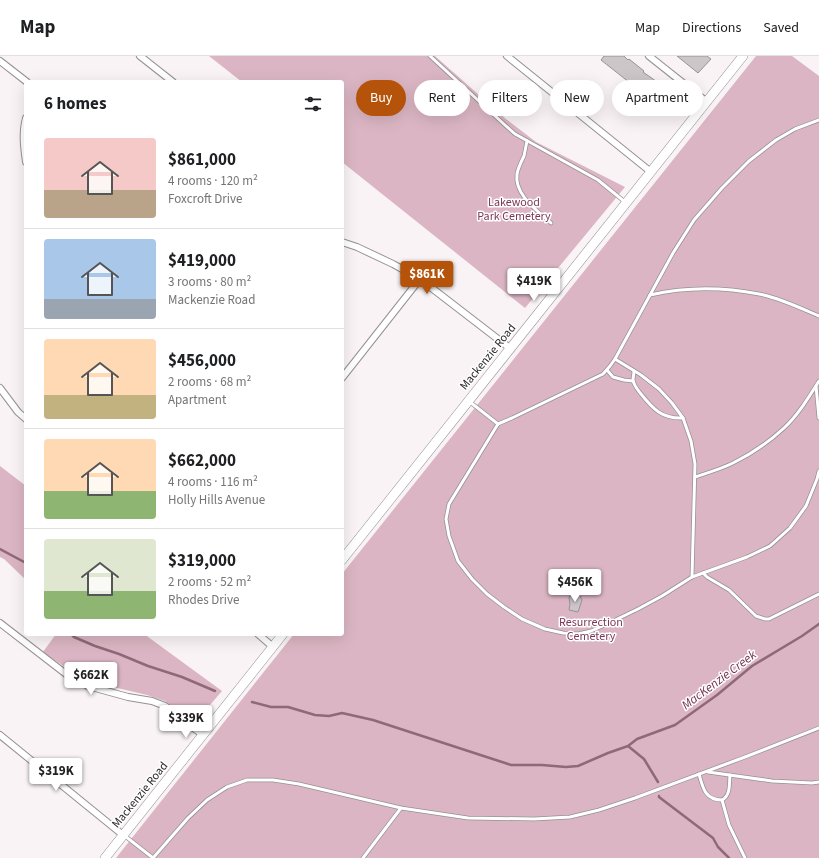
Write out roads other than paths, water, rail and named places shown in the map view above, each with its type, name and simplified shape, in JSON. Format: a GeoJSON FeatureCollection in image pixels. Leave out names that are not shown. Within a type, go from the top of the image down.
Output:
{"type":"FeatureCollection","features":[{"type":"Feature","properties":{"kind":"main road","name":"Mackenzie Road"},"geometry":{"type":"LineString","coordinates":[[344,557],[627,203],[742,56]]}},
{"type":"Feature","properties":{"kind":"main road","name":"Mackenzie Road"},"geometry":{"type":"LineString","coordinates":[[105,858],[281,636]]}},
{"type":"Feature","properties":{"kind":"street"},"geometry":{"type":"LineString","coordinates":[[140,56],[170,80]]}},
{"type":"Feature","properties":{"kind":"street"},"geometry":{"type":"LineString","coordinates":[[507,56],[651,172]]}},
{"type":"Feature","properties":{"kind":"street"},"geometry":{"type":"LineString","coordinates":[[649,56],[707,102]]}},
{"type":"Feature","properties":{"kind":"street"},"geometry":{"type":"LineString","coordinates":[[0,61],[24,80]]}},
{"type":"Feature","properties":{"kind":"street"},"geometry":{"type":"LineString","coordinates":[[24,124],[24,147]]}},
{"type":"Feature","properties":{"kind":"street"},"geometry":{"type":"LineString","coordinates":[[344,243],[357,247],[393,264],[420,279],[511,349]]}},
{"type":"Feature","properties":{"kind":"street"},"geometry":{"type":"LineString","coordinates":[[344,375],[420,279]]}},
{"type":"Feature","properties":{"kind":"street"},"geometry":{"type":"LineString","coordinates":[[0,388],[18,412],[24,417]]}},
{"type":"Feature","properties":{"kind":"street"},"geometry":{"type":"LineString","coordinates":[[0,623],[66,674],[88,686],[152,701],[165,706],[203,735]]}},
{"type":"Feature","properties":{"kind":"street"},"geometry":{"type":"LineString","coordinates":[[260,636],[273,646]]}},
{"type":"Feature","properties":{"kind":"street"},"geometry":{"type":"LineString","coordinates":[[0,735],[123,835]]}},
{"type":"Feature","properties":{"kind":"lane"},"geometry":{"type":"LineString","coordinates":[[430,56],[515,134],[598,180],[627,203]]}},
{"type":"Feature","properties":{"kind":"lane"},"geometry":{"type":"LineString","coordinates":[[819,120],[795,129],[776,140],[749,161],[722,188],[694,220],[673,253],[615,359],[603,374],[498,424],[449,504],[446,519],[449,536],[458,561],[472,579],[487,594],[522,619],[545,629],[563,633],[578,634],[607,624],[638,609],[692,577],[747,557],[770,546],[790,528],[806,506],[819,471]]}},
{"type":"Feature","properties":{"kind":"lane"},"geometry":{"type":"LineString","coordinates":[[527,141],[519,166],[517,184],[530,205],[551,223]]}},
{"type":"Feature","properties":{"kind":"lane"},"geometry":{"type":"LineString","coordinates":[[650,295],[668,291],[689,289],[721,289],[760,294],[785,302],[819,316]]}},
{"type":"Feature","properties":{"kind":"lane"},"geometry":{"type":"LineString","coordinates":[[615,359],[659,389],[683,418],[691,441],[695,464],[692,577]]}},
{"type":"Feature","properties":{"kind":"lane"},"geometry":{"type":"LineString","coordinates":[[607,370],[613,377],[633,381]]}},
{"type":"Feature","properties":{"kind":"lane"},"geometry":{"type":"LineString","coordinates":[[634,371],[633,381],[636,387],[654,409],[668,417],[675,419],[683,418]]}},
{"type":"Feature","properties":{"kind":"lane"},"geometry":{"type":"LineString","coordinates":[[695,477],[732,464],[771,439],[784,428],[799,411],[819,381]]}},
{"type":"Feature","properties":{"kind":"lane"},"geometry":{"type":"LineString","coordinates":[[816,386],[819,418]]}},
{"type":"Feature","properties":{"kind":"lane"},"geometry":{"type":"LineString","coordinates":[[468,401],[498,424]]}},
{"type":"Feature","properties":{"kind":"lane"},"geometry":{"type":"LineString","coordinates":[[703,573],[729,590],[756,616],[765,619],[769,619],[819,594]]}},
{"type":"Feature","properties":{"kind":"lane"},"geometry":{"type":"LineString","coordinates":[[123,835],[153,858],[188,818],[207,800],[227,787],[247,780],[273,780],[299,784],[401,808],[468,818],[534,819],[570,817],[599,810],[635,798],[819,728]]}},
{"type":"Feature","properties":{"kind":"lane"},"geometry":{"type":"LineString","coordinates":[[706,772],[772,781],[819,782]]}},
{"type":"Feature","properties":{"kind":"lane"},"geometry":{"type":"LineString","coordinates":[[699,774],[704,791],[713,799],[722,800]]}},
{"type":"Feature","properties":{"kind":"lane"},"geometry":{"type":"LineString","coordinates":[[722,800],[728,793],[730,775]]}},
{"type":"Feature","properties":{"kind":"lane"},"geometry":{"type":"LineString","coordinates":[[722,800],[729,825],[745,858]]}},
{"type":"Feature","properties":{"kind":"lane"},"geometry":{"type":"LineString","coordinates":[[363,858],[401,808]]}},
{"type":"Feature","properties":{"kind":"waterway","name":"MacKenzie Creek"},"geometry":{"type":"LineString","coordinates":[[0,549],[24,562]]}},
{"type":"Feature","properties":{"kind":"waterway"},"geometry":{"type":"LineString","coordinates":[[252,702],[271,707],[288,707],[315,715],[329,716],[342,713],[373,720],[511,765],[578,766],[628,746],[637,739],[675,725],[717,695],[752,666],[819,624]]}},
{"type":"Feature","properties":{"kind":"waterway","name":"MacKenzie Creek"},"geometry":{"type":"LineString","coordinates":[[73,636],[95,646],[182,677],[215,691]]}},
{"type":"Feature","properties":{"kind":"waterway"},"geometry":{"type":"LineString","coordinates":[[628,746],[644,759],[658,782]]}},
{"type":"Feature","properties":{"kind":"waterway"},"geometry":{"type":"LineString","coordinates":[[659,796],[713,838],[718,847],[729,858]]}},
{"type":"Feature","properties":{"kind":"park label","name":"Lakewood Park Cemetery"},"geometry":{"type":"Point","coordinates":[514,209]}},
{"type":"Feature","properties":{"kind":"park label","name":"Resurrection Cemetery"},"geometry":{"type":"Point","coordinates":[591,629]}}]}
